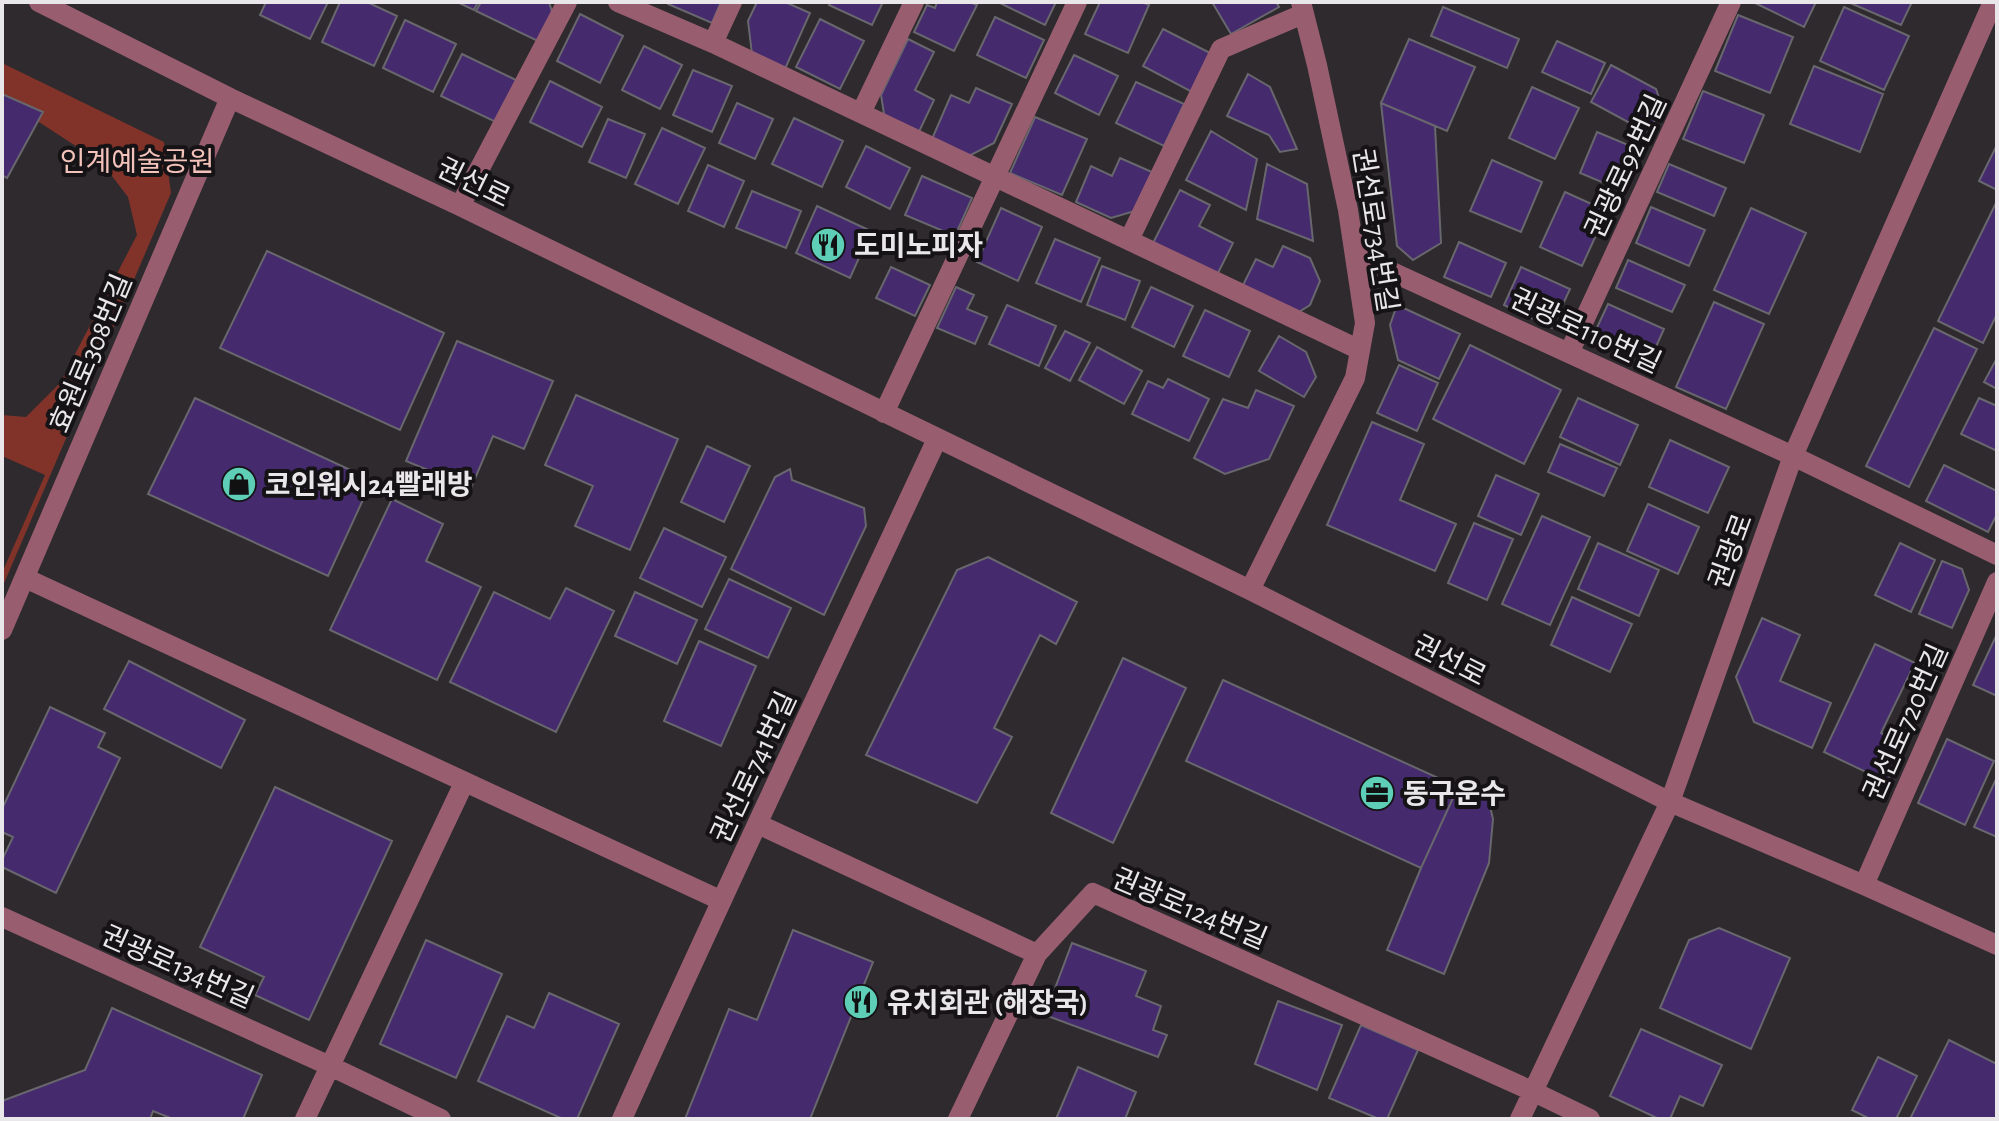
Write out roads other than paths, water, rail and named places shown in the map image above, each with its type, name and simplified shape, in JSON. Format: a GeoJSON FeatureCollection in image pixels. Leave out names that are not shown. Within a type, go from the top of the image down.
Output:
{"type":"FeatureCollection","features":[{"type":"Feature","properties":{"kind":"street","name":"권선로"},"geometry":{"type":"LineString","coordinates":[[39,2],[230,98],[460,206],[1250,590],[1670,802],[1997,945]]}},
{"type":"Feature","properties":{"kind":"street"},"geometry":{"type":"LineString","coordinates":[[460,206],[567,2]]}},
{"type":"Feature","properties":{"kind":"street"},"geometry":{"type":"LineString","coordinates":[[618,2],[713,43],[1360,350]]}},
{"type":"Feature","properties":{"kind":"street"},"geometry":{"type":"LineString","coordinates":[[713,43],[732,2]]}},
{"type":"Feature","properties":{"kind":"street"},"geometry":{"type":"LineString","coordinates":[[861,113],[914,2]]}},
{"type":"Feature","properties":{"kind":"street"},"geometry":{"type":"LineString","coordinates":[[884,413],[1077,2]]}},
{"type":"Feature","properties":{"kind":"street","name":"권광로92번길"},"geometry":{"type":"LineString","coordinates":[[1569,353],[1731,2]]}},
{"type":"Feature","properties":{"kind":"street","name":"권광로"},"geometry":{"type":"LineString","coordinates":[[1520,1119],[1670,802],[1793,456],[1993,2]]}},
{"type":"Feature","properties":{"kind":"street"},"geometry":{"type":"LineString","coordinates":[[1129,240],[1221,49],[1302,8]]}},
{"type":"Feature","properties":{"kind":"street","name":"권선로734번길"},"geometry":{"type":"LineString","coordinates":[[1250,590],[1355,378],[1365,323],[1348,210],[1302,8]]}},
{"type":"Feature","properties":{"kind":"street","name":"효원로308번길"},"geometry":{"type":"LineString","coordinates":[[2,630],[230,98]]}},
{"type":"Feature","properties":{"kind":"street","name":"권광로110번길"},"geometry":{"type":"LineString","coordinates":[[1355,255],[1793,456],[1997,555]]}},
{"type":"Feature","properties":{"kind":"street","name":"권선로741번길"},"geometry":{"type":"LineString","coordinates":[[622,1119],[720,900],[937,439]]}},
{"type":"Feature","properties":{"kind":"street"},"geometry":{"type":"LineString","coordinates":[[25,578],[720,900]]}},
{"type":"Feature","properties":{"kind":"street","name":"권선로720번길"},"geometry":{"type":"LineString","coordinates":[[1864,885],[1997,582]]}},
{"type":"Feature","properties":{"kind":"street"},"geometry":{"type":"LineString","coordinates":[[305,1119],[464,783]]}},
{"type":"Feature","properties":{"kind":"street"},"geometry":{"type":"LineString","coordinates":[[758,824],[1037,954],[958,1119]]}},
{"type":"Feature","properties":{"kind":"street","name":"권광로124번길"},"geometry":{"type":"LineString","coordinates":[[1037,954],[1093,893],[1532,1091]]}},
{"type":"Feature","properties":{"kind":"street","name":"권광로134번길"},"geometry":{"type":"LineString","coordinates":[[2,917],[441,1119]]}},
{"type":"Feature","properties":{"kind":"street"},"geometry":{"type":"LineString","coordinates":[[1532,1091],[1590,1119]]}},
{"type":"Feature","properties":{"kind":"place","name":"도미노피자"},"geometry":{"type":"Point","coordinates":[828,245]}},
{"type":"Feature","properties":{"kind":"place","name":"코인워시24빨래방"},"geometry":{"type":"Point","coordinates":[239,484]}},
{"type":"Feature","properties":{"kind":"place","name":"동구운수"},"geometry":{"type":"Point","coordinates":[1377,793]}},
{"type":"Feature","properties":{"kind":"place","name":"유치회관 (해장국)"},"geometry":{"type":"Point","coordinates":[861,1002]}},
{"type":"Feature","properties":{"kind":"park label","name":"인계예술공원"},"geometry":{"type":"Point","coordinates":[137,161]}}]}
